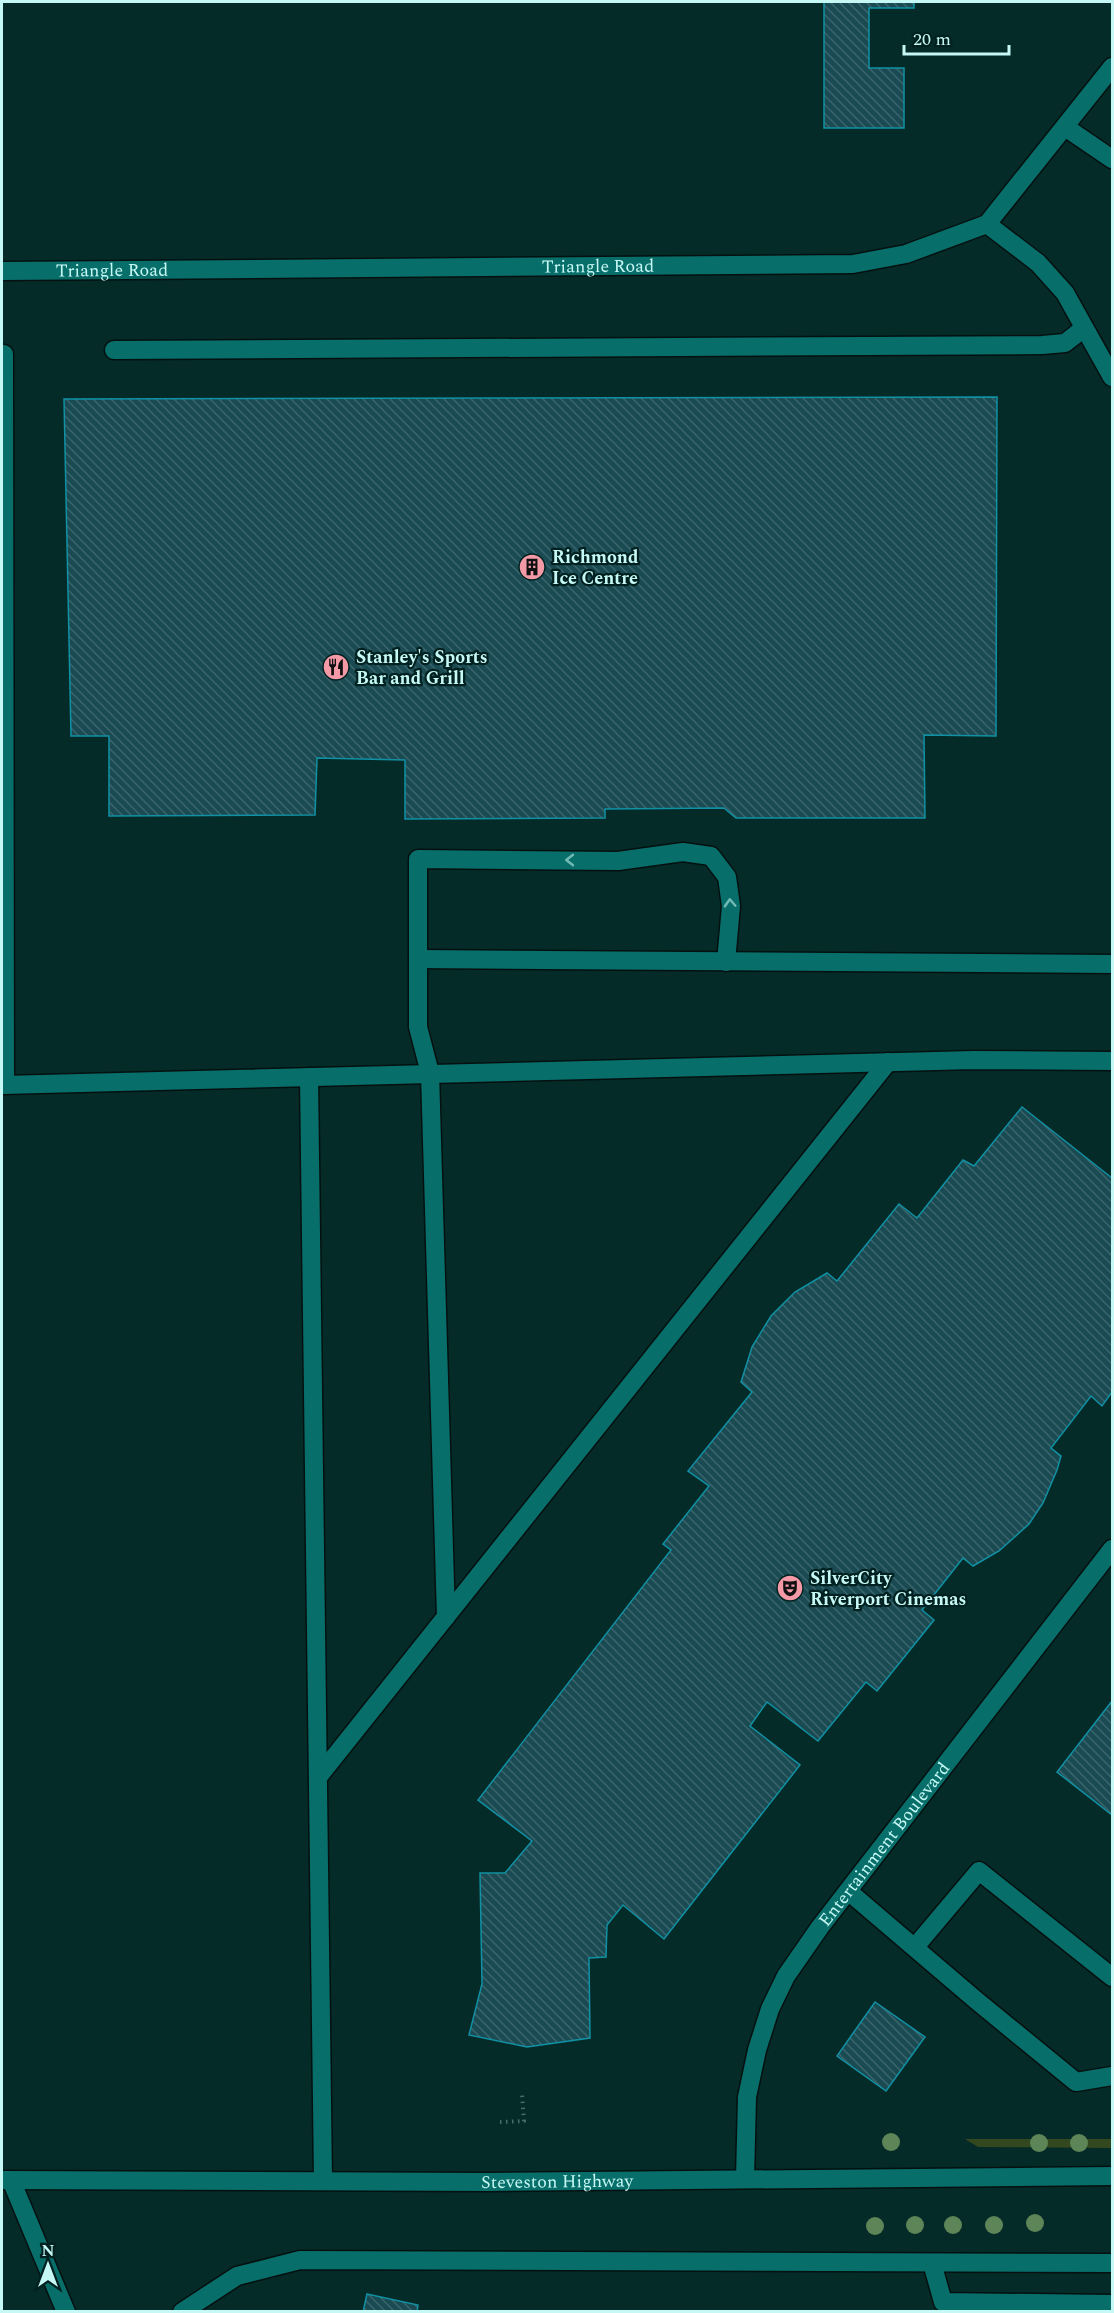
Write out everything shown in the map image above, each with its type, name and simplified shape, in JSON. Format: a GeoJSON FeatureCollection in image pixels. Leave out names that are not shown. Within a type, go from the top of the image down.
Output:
{"type":"FeatureCollection","features":[{"type":"Feature","properties":{"kind":"street"},"geometry":{"type":"LineString","coordinates":[[1113,67],[987,224],[1038,263],[1065,293],[1113,377]]}},
{"type":"Feature","properties":{"kind":"street"},"geometry":{"type":"LineString","coordinates":[[1065,127],[1113,159]]}},
{"type":"Feature","properties":{"kind":"street","name":"Triangle Road"},"geometry":{"type":"LineString","coordinates":[[2,271],[853,264],[906,254],[987,224]]}},
{"type":"Feature","properties":{"kind":"street"},"geometry":{"type":"LineString","coordinates":[[114,350],[1042,345],[1065,343],[1084,328]]}},
{"type":"Feature","properties":{"kind":"street"},"geometry":{"type":"LineString","coordinates":[[4,354],[3,1085],[974,1060],[1113,1060]]}},
{"type":"Feature","properties":{"kind":"street"},"geometry":{"type":"LineString","coordinates":[[446,1617],[430,1073],[418,1027],[418,859],[618,861],[683,852],[711,856],[727,877],[731,906],[726,962]]}},
{"type":"Feature","properties":{"kind":"street"},"geometry":{"type":"LineString","coordinates":[[418,959],[1113,964]]}},
{"type":"Feature","properties":{"kind":"street"},"geometry":{"type":"LineString","coordinates":[[319,1776],[888,1062]]}},
{"type":"Feature","properties":{"kind":"street"},"geometry":{"type":"LineString","coordinates":[[309,1077],[323,2181]]}},
{"type":"Feature","properties":{"kind":"street","name":"Entertainment Boulevard"},"geometry":{"type":"LineString","coordinates":[[745,2179],[747,2097],[757,2050],[770,2009],[786,1976],[820,1926],[1113,1550]]}},
{"type":"Feature","properties":{"kind":"street"},"geometry":{"type":"LineString","coordinates":[[915,1947],[979,1870],[1113,1977]]}},
{"type":"Feature","properties":{"kind":"street"},"geometry":{"type":"LineString","coordinates":[[848,1891],[1076,2082],[1113,2076]]}},
{"type":"Feature","properties":{"kind":"street","name":"Steveston Highway"},"geometry":{"type":"LineString","coordinates":[[6,2180],[323,2181],[1113,2176]]}},
{"type":"Feature","properties":{"kind":"street"},"geometry":{"type":"LineString","coordinates":[[6,2180],[66,2312]]}},
{"type":"Feature","properties":{"kind":"street"},"geometry":{"type":"LineString","coordinates":[[182,2312],[237,2276],[300,2260],[1113,2263]]}},
{"type":"Feature","properties":{"kind":"street"},"geometry":{"type":"LineString","coordinates":[[932,2263],[943,2302],[1113,2304]]}},
{"type":"Feature","properties":{"kind":"path"},"geometry":{"type":"LineString","coordinates":[[500,2122],[524,2121],[522,2094]]}},
{"type":"Feature","properties":{"kind":"green space"},"geometry":{"type":"Polygon","coordinates":[[[965,2139],[1112,2139],[1112,2148],[978,2147],[965,2139]]]}},
{"type":"Feature","properties":{"kind":"building"},"geometry":{"type":"Polygon","coordinates":[[[824,2],[914,2],[914,8],[869,8],[869,68],[904,68],[904,128],[824,128],[824,2]]]}},
{"type":"Feature","properties":{"kind":"building","name":"Richmond Ice Centre"},"geometry":{"type":"Polygon","coordinates":[[[997,397],[996,736],[924,735],[925,818],[736,818],[724,808],[605,809],[605,818],[405,819],[405,760],[317,758],[315,815],[109,816],[109,736],[71,736],[64,399],[997,397]]]}},
{"type":"Feature","properties":{"kind":"building","name":"SilverCity Riverport Cinemas"},"geometry":{"type":"Polygon","coordinates":[[[1022,1107],[1112,1178],[1112,1392],[1102,1406],[1091,1396],[1051,1448],[1061,1456],[1057,1470],[1043,1503],[1029,1524],[999,1551],[973,1566],[963,1558],[922,1610],[934,1620],[877,1691],[866,1682],[818,1741],[767,1702],[750,1726],[800,1765],[664,1939],[623,1905],[607,1925],[606,1957],[589,1958],[590,2038],[527,2047],[469,2035],[482,1984],[480,1873],[505,1873],[532,1841],[478,1800],[671,1550],[663,1544],[709,1486],[688,1471],[752,1392],[741,1382],[752,1347],[771,1316],[795,1292],[827,1273],[837,1281],[899,1204],[917,1218],[963,1160],[974,1166],[1022,1107]]]}},
{"type":"Feature","properties":{"kind":"building"},"geometry":{"type":"Polygon","coordinates":[[[1112,1701],[1112,1815],[1057,1772],[1112,1701]]]}},
{"type":"Feature","properties":{"kind":"building"},"geometry":{"type":"Polygon","coordinates":[[[875,2002],[925,2037],[886,2091],[837,2056],[875,2002]]]}},
{"type":"Feature","properties":{"kind":"building"},"geometry":{"type":"Polygon","coordinates":[[[367,2294],[418,2305],[417,2312],[363,2312],[367,2294]]]}},
{"type":"Feature","properties":{"kind":"place","name":"Richmond Ice Centre"},"geometry":{"type":"Point","coordinates":[532,567]}},
{"type":"Feature","properties":{"kind":"place","name":"Stanley's Sports Bar and Grill"},"geometry":{"type":"Point","coordinates":[336,667]}},
{"type":"Feature","properties":{"kind":"place","name":"SilverCity Riverport Cinemas"},"geometry":{"type":"Point","coordinates":[790,1588]}}]}
